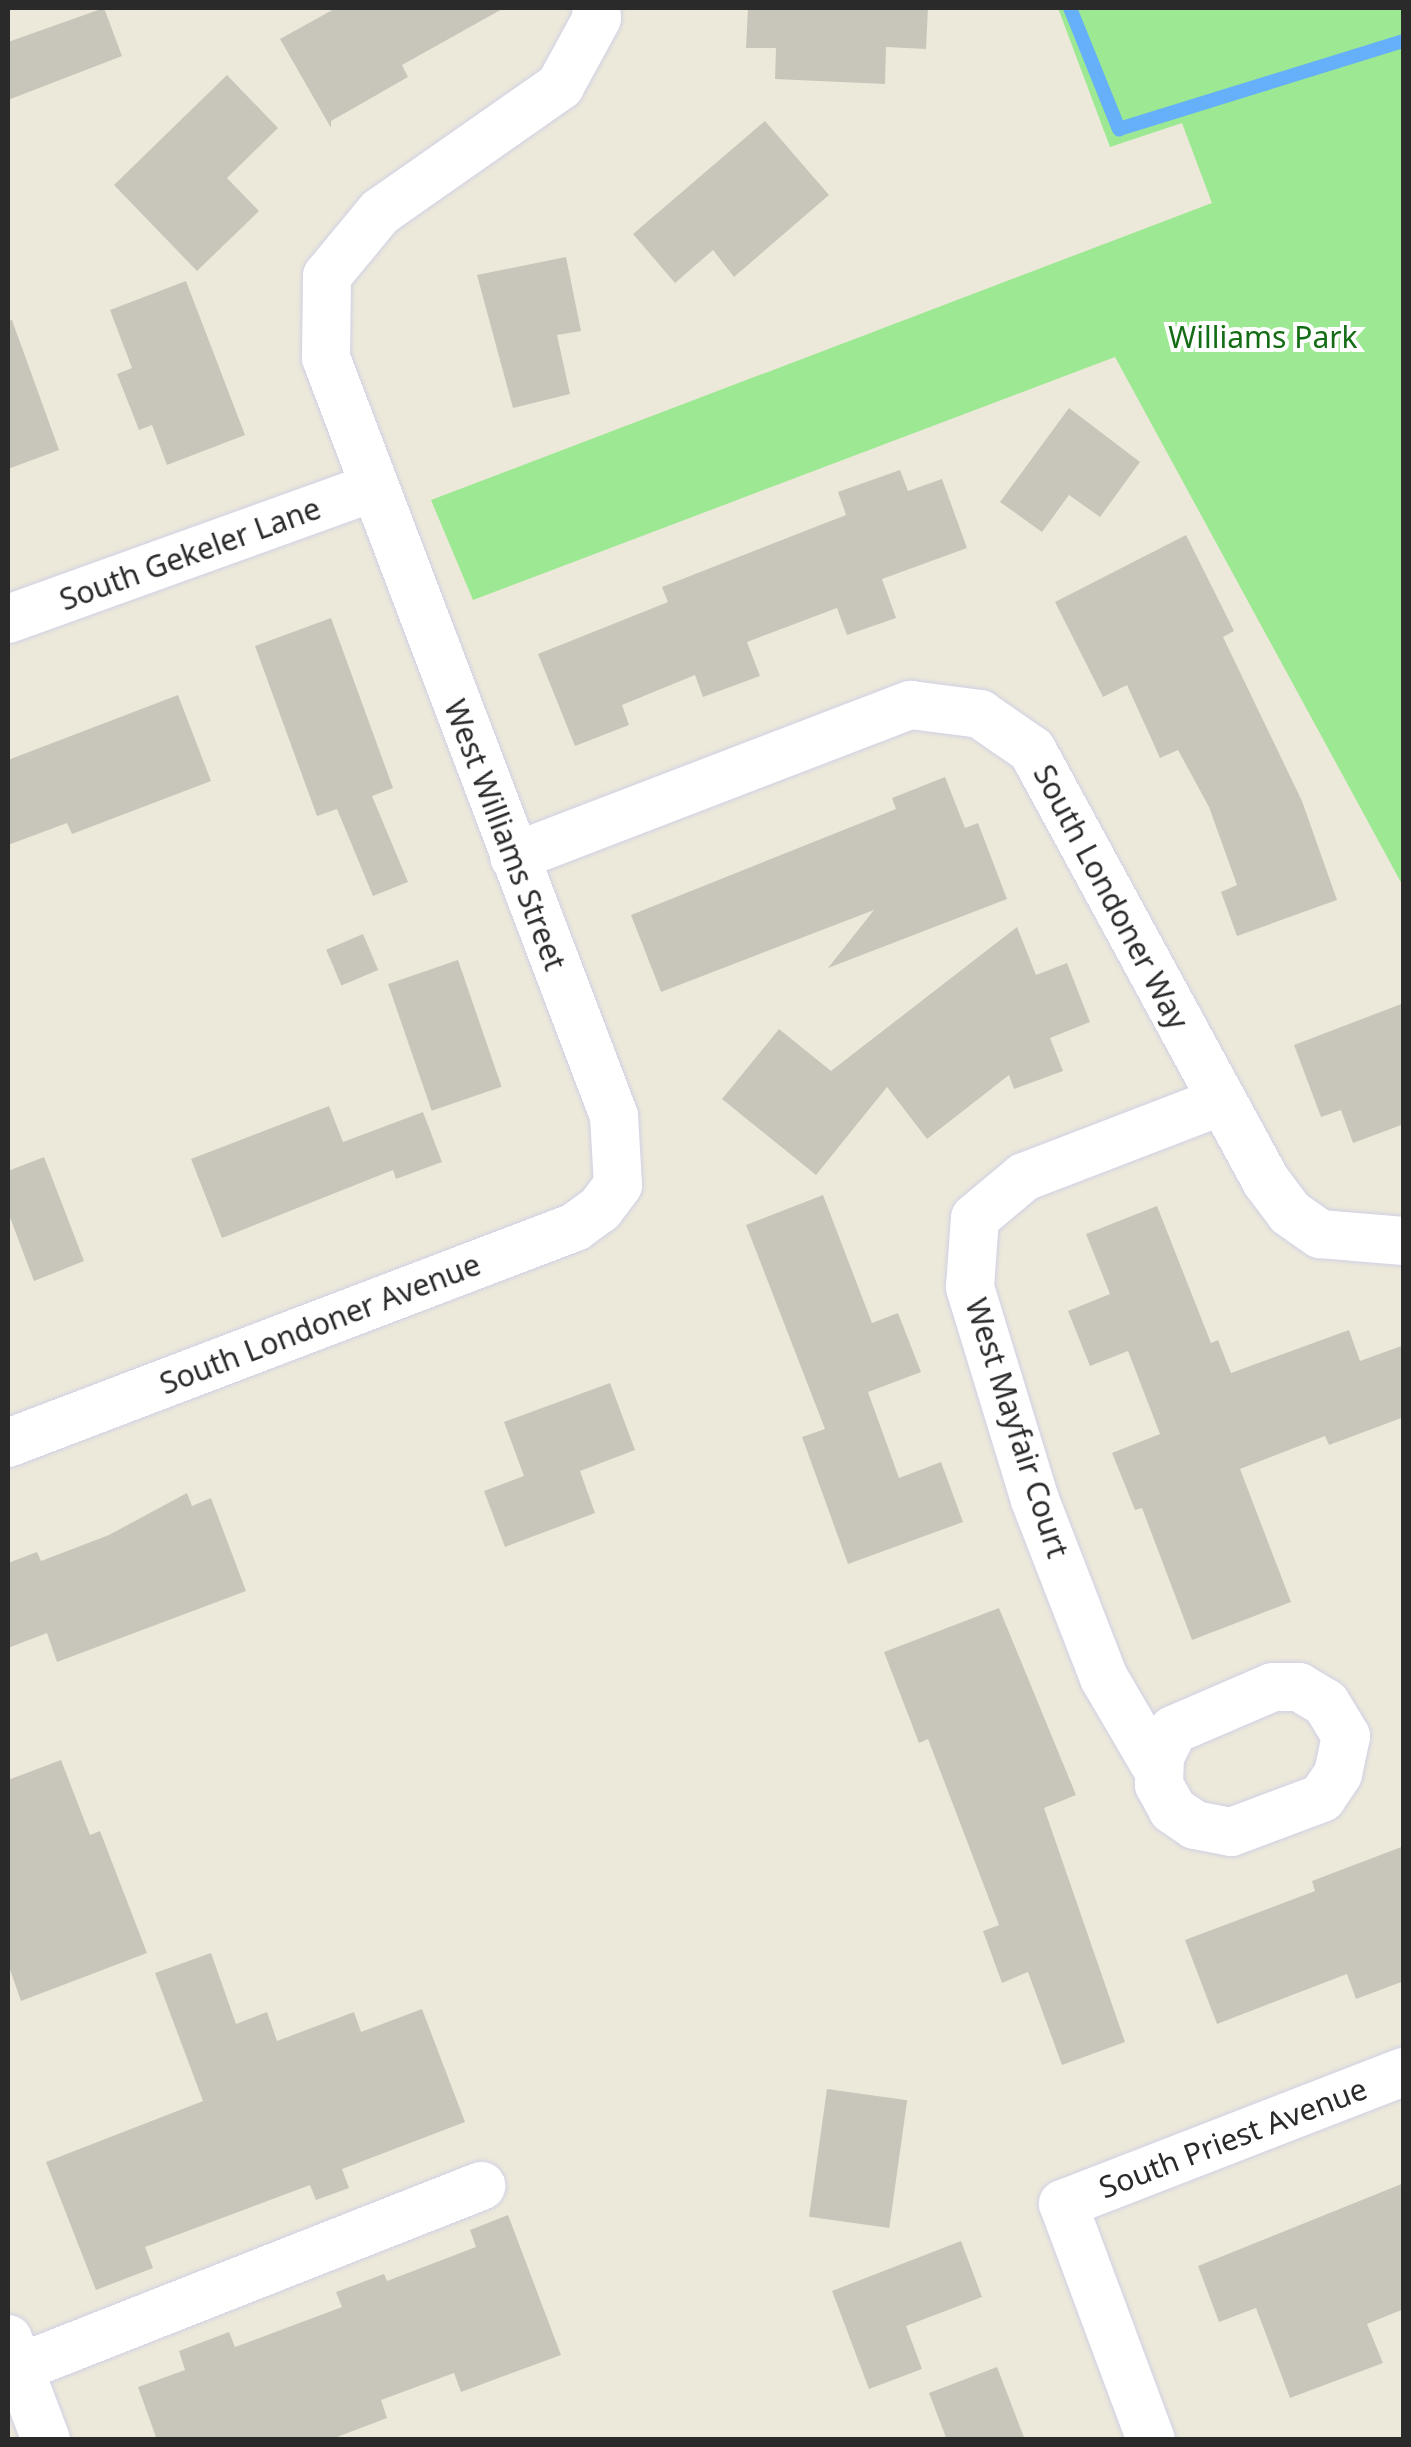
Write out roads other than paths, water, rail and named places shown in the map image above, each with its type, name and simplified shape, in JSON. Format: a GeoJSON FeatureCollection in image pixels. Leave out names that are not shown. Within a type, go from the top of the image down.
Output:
{"type":"FeatureCollection","features":[{"type":"Feature","properties":{"kind":"street","name":"West Williams Street"},"geometry":{"type":"LineString","coordinates":[[596,8],[597,18],[560,86],[380,212],[327,276],[326,358],[372,488],[614,1116],[618,1185]]}},
{"type":"Feature","properties":{"kind":"street","name":"South Gekeler Lane"},"geometry":{"type":"LineString","coordinates":[[8,619],[372,488]]}},
{"type":"Feature","properties":{"kind":"street","name":"South Londoner Way"},"geometry":{"type":"LineString","coordinates":[[514,857],[912,705],[980,714],[1032,750],[1222,1101],[1290,1213],[1320,1234],[1404,1241]]}},
{"type":"Feature","properties":{"kind":"street","name":"West Mayfair Court"},"geometry":{"type":"LineString","coordinates":[[1159,1772],[1104,1678],[1035,1500],[970,1287],[975,1218],[1024,1176],[1222,1101]]}},
{"type":"Feature","properties":{"kind":"street","name":"South Londoner Avenue"},"geometry":{"type":"LineString","coordinates":[[8,1443],[575,1227],[600,1209],[618,1185]]}},
{"type":"Feature","properties":{"kind":"street","name":"South Priest Avenue"},"geometry":{"type":"LineString","coordinates":[[1150,2440],[1063,2204],[1404,2072]]}},
{"type":"Feature","properties":{"kind":"street"},"geometry":{"type":"LineString","coordinates":[[46,2440],[13,2353],[481,2186]]}},
{"type":"Feature","properties":{"kind":"waterway"},"geometry":{"type":"LineString","coordinates":[[1070,8],[1119,129],[1404,41]]}},
{"type":"Feature","properties":{"kind":"park label","name":"Williams Park"},"geometry":{"type":"Point","coordinates":[1263,337]}}]}
